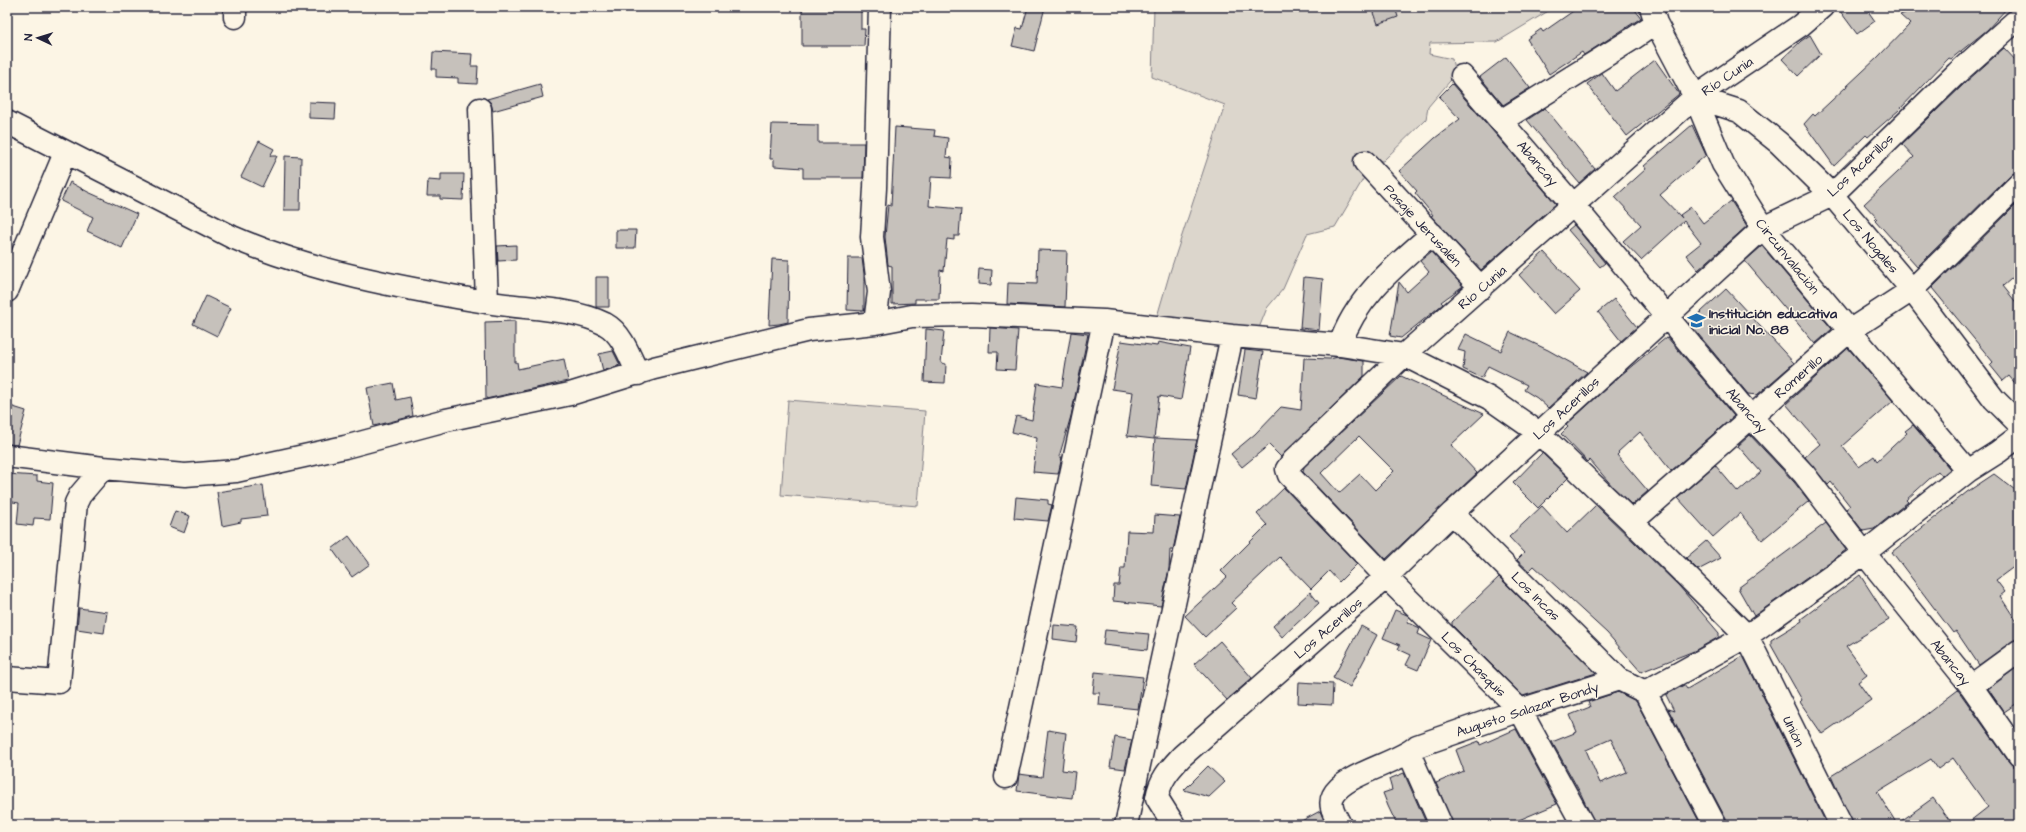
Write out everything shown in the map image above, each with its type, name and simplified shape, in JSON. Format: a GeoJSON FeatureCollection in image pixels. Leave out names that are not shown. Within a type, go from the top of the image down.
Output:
{"type":"FeatureCollection","features":[{"type":"Feature","properties":{"kind":"street"},"geometry":{"type":"LineString","coordinates":[[875,323],[879,292],[872,237],[875,188],[880,7]]}},
{"type":"Feature","properties":{"kind":"street","name":"Río Cunia"},"geometry":{"type":"LineString","coordinates":[[1386,577],[1289,475],[1287,469],[1293,461],[1404,355],[1574,206],[1695,97],[1801,25],[1822,7]]}},
{"type":"Feature","properties":{"kind":"street"},"geometry":{"type":"LineString","coordinates":[[1501,121],[1634,38],[1654,15],[1695,97]]}},
{"type":"Feature","properties":{"kind":"street","name":"Los Acerillos"},"geometry":{"type":"LineString","coordinates":[[1174,825],[1157,798],[1158,786],[1165,774],[1182,756],[1386,577],[1452,512],[1763,228],[1832,195],[1957,73],[2019,18]]}},
{"type":"Feature","properties":{"kind":"street","name":"Abancay"},"geometry":{"type":"LineString","coordinates":[[1462,76],[1752,416],[1804,474],[1864,553],[1971,686],[2019,755]]}},
{"type":"Feature","properties":{"kind":"street","name":"Los Nogales"},"geometry":{"type":"LineString","coordinates":[[1695,97],[1739,111],[1779,143],[1832,195],[1912,290],[1994,399],[2019,424]]}},
{"type":"Feature","properties":{"kind":"street","name":"Circunvalación"},"geometry":{"type":"LineString","coordinates":[[1695,97],[1723,164],[1763,228],[1968,471]]}},
{"type":"Feature","properties":{"kind":"street"},"geometry":{"type":"LineString","coordinates":[[480,109],[487,302]]}},
{"type":"Feature","properties":{"kind":"street"},"geometry":{"type":"LineString","coordinates":[[7,122],[65,153],[232,237],[269,253],[400,287],[588,317],[606,325],[621,339],[638,374]]}},
{"type":"Feature","properties":{"kind":"street"},"geometry":{"type":"LineString","coordinates":[[7,290],[65,153]]}},
{"type":"Feature","properties":{"kind":"street","name":"Pasaje Jerusalén"},"geometry":{"type":"LineString","coordinates":[[1365,162],[1481,288]]}},
{"type":"Feature","properties":{"kind":"street","name":"Romerillo"},"geometry":{"type":"LineString","coordinates":[[1632,522],[1849,331],[1912,290],[2019,184]]}},
{"type":"Feature","properties":{"kind":"street"},"geometry":{"type":"LineString","coordinates":[[1340,345],[1344,333],[1369,293],[1396,265],[1432,234]]}},
{"type":"Feature","properties":{"kind":"street","name":"Unión"},"geometry":{"type":"LineString","coordinates":[[7,456],[103,468],[185,475],[236,471],[345,447],[446,420],[570,394],[638,374],[810,330],[875,323],[912,316],[972,315],[1104,321],[1232,336],[1340,345],[1404,355],[1489,398],[1539,433],[1632,522],[1747,636],[1841,825]]}},
{"type":"Feature","properties":{"kind":"street"},"geometry":{"type":"LineString","coordinates":[[1006,777],[1104,321]]}},
{"type":"Feature","properties":{"kind":"street"},"geometry":{"type":"LineString","coordinates":[[1126,825],[1232,336]]}},
{"type":"Feature","properties":{"kind":"street"},"geometry":{"type":"LineString","coordinates":[[1645,692],[1747,636],[1864,553],[1968,471],[2019,436]]}},
{"type":"Feature","properties":{"kind":"street"},"geometry":{"type":"LineString","coordinates":[[7,678],[59,682],[76,503],[80,495],[103,468]]}},
{"type":"Feature","properties":{"kind":"street","name":"Los Incas"},"geometry":{"type":"LineString","coordinates":[[1452,512],[1619,679]]}},
{"type":"Feature","properties":{"kind":"street","name":"Los Chasquis"},"geometry":{"type":"LineString","coordinates":[[1386,577],[1520,710],[1583,825]]}},
{"type":"Feature","properties":{"kind":"street"},"geometry":{"type":"LineString","coordinates":[[1971,686],[2019,651]]}},
{"type":"Feature","properties":{"kind":"street"},"geometry":{"type":"LineString","coordinates":[[1619,679],[1645,692],[1715,825]]}},
{"type":"Feature","properties":{"kind":"street","name":"Augusto Salazar Bondy"},"geometry":{"type":"LineString","coordinates":[[1339,822],[1333,812],[1332,805],[1332,796],[1338,789],[1346,783],[1397,757],[1409,753],[1422,744],[1520,710],[1619,679]]}},
{"type":"Feature","properties":{"kind":"street"},"geometry":{"type":"LineString","coordinates":[[1409,753],[1441,825]]}},
{"type":"Feature","properties":{"kind":"shaded area"},"geometry":{"type":"Polygon","coordinates":[[[1154,7],[1555,7],[1497,42],[1430,43],[1429,54],[1452,59],[1455,75],[1428,107],[1426,119],[1383,161],[1362,159],[1365,176],[1335,227],[1307,234],[1283,289],[1267,308],[1255,338],[1154,327],[1170,272],[1225,105],[1152,77],[1154,7]]]}},
{"type":"Feature","properties":{"kind":"shaded area"},"geometry":{"type":"Polygon","coordinates":[[[788,400],[925,411],[918,506],[781,495],[788,400]]]}},
{"type":"Feature","properties":{"kind":"building"},"geometry":{"type":"Polygon","coordinates":[[[802,7],[861,7],[861,29],[865,29],[864,46],[802,46],[802,7]]]}},
{"type":"Feature","properties":{"kind":"building"},"geometry":{"type":"Polygon","coordinates":[[[1028,7],[1045,7],[1034,51],[1012,46],[1017,28],[1022,29],[1028,7]]]}},
{"type":"Feature","properties":{"kind":"building"},"geometry":{"type":"Polygon","coordinates":[[[1372,7],[1395,7],[1398,17],[1378,24],[1372,7]]]}},
{"type":"Feature","properties":{"kind":"building"},"geometry":{"type":"Polygon","coordinates":[[[1579,7],[1633,7],[1641,18],[1584,55],[1582,52],[1549,74],[1527,39],[1541,29],[1543,32],[1579,7]]]}},
{"type":"Feature","properties":{"kind":"building"},"geometry":{"type":"Polygon","coordinates":[[[1837,7],[1865,7],[1875,21],[1857,34],[1837,7]]]}},
{"type":"Feature","properties":{"kind":"building"},"geometry":{"type":"Polygon","coordinates":[[[1920,7],[2008,7],[1987,30],[1951,59],[1949,58],[1899,110],[1868,137],[1866,135],[1834,166],[1804,124],[1813,114],[1815,116],[1877,58],[1910,24],[1900,15],[1920,7]]]}},
{"type":"Feature","properties":{"kind":"building"},"geometry":{"type":"Polygon","coordinates":[[[1810,35],[1821,54],[1798,76],[1782,59],[1801,41],[1810,35]]]}},
{"type":"Feature","properties":{"kind":"building"},"geometry":{"type":"Polygon","coordinates":[[[2004,48],[2019,64],[2019,172],[2010,175],[1917,267],[1875,220],[1877,218],[1864,204],[1914,157],[1902,144],[1966,82],[2004,48]]]}},
{"type":"Feature","properties":{"kind":"building"},"geometry":{"type":"Polygon","coordinates":[[[433,52],[472,54],[471,66],[478,66],[477,84],[458,83],[458,78],[436,77],[436,69],[432,69],[433,52]]]}},
{"type":"Feature","properties":{"kind":"building"},"geometry":{"type":"Polygon","coordinates":[[[1506,57],[1530,88],[1503,105],[1480,77],[1506,57]]]}},
{"type":"Feature","properties":{"kind":"building"},"geometry":{"type":"Polygon","coordinates":[[[1655,60],[1679,94],[1627,136],[1587,84],[1602,73],[1615,91],[1655,60]]]}},
{"type":"Feature","properties":{"kind":"building"},"geometry":{"type":"Polygon","coordinates":[[[540,84],[543,97],[493,111],[491,103],[487,99],[540,84]]]}},
{"type":"Feature","properties":{"kind":"building"},"geometry":{"type":"Polygon","coordinates":[[[1452,84],[1556,204],[1481,270],[1431,216],[1433,215],[1415,193],[1417,191],[1399,171],[1435,138],[1460,119],[1439,97],[1452,84]]]}},
{"type":"Feature","properties":{"kind":"building"},"geometry":{"type":"Polygon","coordinates":[[[309,102],[336,103],[335,119],[309,118],[309,102]]]}},
{"type":"Feature","properties":{"kind":"building"},"geometry":{"type":"Polygon","coordinates":[[[1545,108],[1595,169],[1579,183],[1527,120],[1545,108]]]}},
{"type":"Feature","properties":{"kind":"building"},"geometry":{"type":"Polygon","coordinates":[[[772,124],[818,125],[818,143],[864,143],[863,178],[803,178],[803,168],[774,166],[774,159],[770,159],[772,124]]]}},
{"type":"Feature","properties":{"kind":"building"},"geometry":{"type":"Polygon","coordinates":[[[1692,125],[1706,155],[1660,195],[1682,218],[1680,215],[1691,207],[1703,223],[1731,201],[1747,226],[1698,270],[1686,255],[1701,243],[1684,221],[1641,260],[1623,241],[1641,225],[1615,197],[1646,169],[1644,166],[1692,125]]]}},
{"type":"Feature","properties":{"kind":"building"},"geometry":{"type":"Polygon","coordinates":[[[895,127],[935,130],[934,136],[948,138],[946,157],[952,158],[951,178],[931,177],[929,206],[961,209],[959,236],[954,236],[954,240],[947,239],[944,271],[940,270],[939,299],[915,299],[915,303],[892,304],[892,266],[888,265],[885,237],[888,205],[891,206],[895,127]]]}},
{"type":"Feature","properties":{"kind":"building"},"geometry":{"type":"Polygon","coordinates":[[[259,141],[274,149],[270,156],[277,156],[262,187],[241,177],[259,141]]]}},
{"type":"Feature","properties":{"kind":"building"},"geometry":{"type":"Polygon","coordinates":[[[285,156],[301,157],[300,210],[284,210],[285,156]]]}},
{"type":"Feature","properties":{"kind":"building"},"geometry":{"type":"Polygon","coordinates":[[[441,174],[464,174],[463,200],[440,199],[440,196],[427,196],[428,180],[441,181],[441,174]]]}},
{"type":"Feature","properties":{"kind":"building"},"geometry":{"type":"Polygon","coordinates":[[[70,182],[88,192],[137,214],[122,248],[87,231],[93,217],[61,201],[70,182]]]}},
{"type":"Feature","properties":{"kind":"building"},"geometry":{"type":"Polygon","coordinates":[[[2019,202],[2019,272],[2003,286],[2019,306],[2019,388],[2009,376],[2003,381],[1990,365],[1993,362],[1932,288],[2019,202]]]}},
{"type":"Feature","properties":{"kind":"building"},"geometry":{"type":"Polygon","coordinates":[[[1574,225],[1605,263],[1600,267],[1568,230],[1574,225]]]}},
{"type":"Feature","properties":{"kind":"building"},"geometry":{"type":"Polygon","coordinates":[[[616,230],[636,230],[635,248],[616,248],[616,230]]]}},
{"type":"Feature","properties":{"kind":"building"},"geometry":{"type":"Polygon","coordinates":[[[516,245],[516,260],[498,261],[497,246],[516,245]]]}},
{"type":"Feature","properties":{"kind":"building"},"geometry":{"type":"Polygon","coordinates":[[[1762,246],[1832,329],[1815,344],[1745,261],[1762,246]]]}},
{"type":"Feature","properties":{"kind":"building"},"geometry":{"type":"Polygon","coordinates":[[[1038,250],[1067,251],[1065,307],[1007,304],[1008,283],[1037,284],[1038,250]]]}},
{"type":"Feature","properties":{"kind":"building"},"geometry":{"type":"Polygon","coordinates":[[[1431,252],[1463,286],[1441,302],[1443,304],[1401,338],[1390,336],[1399,282],[1407,292],[1429,272],[1420,261],[1431,252]]]}},
{"type":"Feature","properties":{"kind":"building"},"geometry":{"type":"Polygon","coordinates":[[[1544,252],[1580,291],[1554,314],[1519,275],[1544,252]]]}},
{"type":"Feature","properties":{"kind":"building"},"geometry":{"type":"Polygon","coordinates":[[[848,258],[862,258],[864,274],[864,311],[847,310],[848,258]]]}},
{"type":"Feature","properties":{"kind":"building"},"geometry":{"type":"Polygon","coordinates":[[[772,259],[789,260],[788,322],[769,325],[772,259]]]}},
{"type":"Feature","properties":{"kind":"building"},"geometry":{"type":"Polygon","coordinates":[[[979,269],[992,270],[991,285],[978,284],[979,269]]]}},
{"type":"Feature","properties":{"kind":"building"},"geometry":{"type":"Polygon","coordinates":[[[596,277],[609,277],[609,307],[596,307],[596,277]]]}},
{"type":"Feature","properties":{"kind":"building"},"geometry":{"type":"Polygon","coordinates":[[[1304,277],[1323,279],[1319,330],[1300,328],[1304,277]]]}},
{"type":"Feature","properties":{"kind":"building"},"geometry":{"type":"Polygon","coordinates":[[[1726,289],[1794,363],[1757,395],[1748,394],[1689,323],[1726,289]]]}},
{"type":"Feature","properties":{"kind":"building"},"geometry":{"type":"Polygon","coordinates":[[[206,296],[231,308],[217,336],[193,324],[206,296]]]}},
{"type":"Feature","properties":{"kind":"building"},"geometry":{"type":"Polygon","coordinates":[[[1614,299],[1637,327],[1621,341],[1598,312],[1614,299]]]}},
{"type":"Feature","properties":{"kind":"building"},"geometry":{"type":"Polygon","coordinates":[[[515,321],[515,362],[517,362],[518,369],[564,359],[568,381],[486,399],[485,322],[515,321]]]}},
{"type":"Feature","properties":{"kind":"building"},"geometry":{"type":"Polygon","coordinates":[[[990,328],[1018,330],[1015,370],[997,369],[998,352],[989,352],[990,328]]]}},
{"type":"Feature","properties":{"kind":"building"},"geometry":{"type":"Polygon","coordinates":[[[926,329],[944,331],[941,363],[946,364],[945,383],[924,382],[926,329]]]}},
{"type":"Feature","properties":{"kind":"building"},"geometry":{"type":"Polygon","coordinates":[[[1071,332],[1088,334],[1071,416],[1059,457],[1062,457],[1058,474],[1033,472],[1037,438],[1012,432],[1016,416],[1032,420],[1037,383],[1062,387],[1071,332]]]}},
{"type":"Feature","properties":{"kind":"building"},"geometry":{"type":"Polygon","coordinates":[[[1510,332],[1548,350],[1587,372],[1548,408],[1537,398],[1524,390],[1527,385],[1488,366],[1482,378],[1463,369],[1465,352],[1458,350],[1466,334],[1501,351],[1510,332]]]}},
{"type":"Feature","properties":{"kind":"building"},"geometry":{"type":"Polygon","coordinates":[[[1667,337],[1734,416],[1671,471],[1640,432],[1618,452],[1619,453],[1617,455],[1648,491],[1632,505],[1613,487],[1590,460],[1588,462],[1561,434],[1568,427],[1566,425],[1621,375],[1667,337]]]}},
{"type":"Feature","properties":{"kind":"building"},"geometry":{"type":"Polygon","coordinates":[[[1121,341],[1157,346],[1158,342],[1190,348],[1181,400],[1159,396],[1154,439],[1127,436],[1133,392],[1112,389],[1121,341]]]}},
{"type":"Feature","properties":{"kind":"building"},"geometry":{"type":"Polygon","coordinates":[[[1848,348],[1893,401],[1842,446],[1859,467],[1874,456],[1877,461],[1907,433],[1905,431],[1913,425],[1950,469],[1942,476],[1938,471],[1906,500],[1908,502],[1874,529],[1863,531],[1846,509],[1850,506],[1831,482],[1828,485],[1805,457],[1820,444],[1786,404],[1848,348]]]}},
{"type":"Feature","properties":{"kind":"building"},"geometry":{"type":"Polygon","coordinates":[[[1245,350],[1263,352],[1256,398],[1238,395],[1245,350]]]}},
{"type":"Feature","properties":{"kind":"building"},"geometry":{"type":"Polygon","coordinates":[[[613,351],[620,365],[603,371],[599,354],[613,351]]]}},
{"type":"Feature","properties":{"kind":"building"},"geometry":{"type":"Polygon","coordinates":[[[1338,357],[1364,361],[1364,376],[1281,457],[1269,445],[1242,467],[1231,454],[1255,434],[1281,407],[1301,410],[1304,358],[1330,359],[1338,357]]]}},
{"type":"Feature","properties":{"kind":"building"},"geometry":{"type":"Polygon","coordinates":[[[1401,376],[1484,414],[1451,445],[1477,473],[1386,559],[1303,472],[1304,467],[1401,376]],[[1359,436],[1321,473],[1339,493],[1360,474],[1375,490],[1394,471],[1359,436]]]}},
{"type":"Feature","properties":{"kind":"building"},"geometry":{"type":"Polygon","coordinates":[[[393,383],[396,400],[410,397],[413,416],[374,426],[367,388],[393,383]]]}},
{"type":"Feature","properties":{"kind":"building"},"geometry":{"type":"Polygon","coordinates":[[[7,405],[26,411],[17,445],[7,444],[7,405]]]}},
{"type":"Feature","properties":{"kind":"building"},"geometry":{"type":"Polygon","coordinates":[[[1750,435],[1794,482],[1809,501],[1762,540],[1740,513],[1713,537],[1678,498],[1715,465],[1738,492],[1761,472],[1738,446],[1750,435]]]}},
{"type":"Feature","properties":{"kind":"building"},"geometry":{"type":"Polygon","coordinates":[[[1155,438],[1197,440],[1186,489],[1151,486],[1155,438]]]}},
{"type":"Feature","properties":{"kind":"building"},"geometry":{"type":"Polygon","coordinates":[[[1542,453],[1568,478],[1538,508],[1513,483],[1542,453]]]}},
{"type":"Feature","properties":{"kind":"building"},"geometry":{"type":"Polygon","coordinates":[[[7,474],[37,476],[37,481],[53,483],[50,519],[34,518],[33,526],[17,524],[19,503],[7,501],[7,474]]]}},
{"type":"Feature","properties":{"kind":"building"},"geometry":{"type":"Polygon","coordinates":[[[1994,474],[2019,493],[2019,563],[1996,580],[2005,592],[2000,596],[2019,625],[2019,639],[2012,641],[1979,665],[1956,631],[1953,633],[1892,552],[1967,492],[1994,474]]]}},
{"type":"Feature","properties":{"kind":"building"},"geometry":{"type":"Polygon","coordinates":[[[263,485],[267,516],[241,519],[241,522],[222,526],[217,492],[263,485]]]}},
{"type":"Feature","properties":{"kind":"building"},"geometry":{"type":"Polygon","coordinates":[[[1284,488],[1357,564],[1339,582],[1329,571],[1311,589],[1280,557],[1231,603],[1236,608],[1205,637],[1185,616],[1227,577],[1221,571],[1267,525],[1257,514],[1284,488]]]}},
{"type":"Feature","properties":{"kind":"building"},"geometry":{"type":"Polygon","coordinates":[[[1016,497],[1048,500],[1048,504],[1052,505],[1048,521],[1014,518],[1016,497]]]}},
{"type":"Feature","properties":{"kind":"building"},"geometry":{"type":"Polygon","coordinates":[[[1596,505],[1679,586],[1719,633],[1719,637],[1694,651],[1641,672],[1607,633],[1534,566],[1529,571],[1517,560],[1524,553],[1509,537],[1542,506],[1567,533],[1596,505]]]}},
{"type":"Feature","properties":{"kind":"building"},"geometry":{"type":"Polygon","coordinates":[[[175,511],[190,516],[184,533],[169,527],[175,511]]]}},
{"type":"Feature","properties":{"kind":"building"},"geometry":{"type":"Polygon","coordinates":[[[1155,515],[1180,517],[1173,550],[1170,550],[1169,569],[1161,606],[1113,601],[1114,585],[1119,585],[1121,568],[1125,568],[1127,531],[1154,532],[1155,515]]]}},
{"type":"Feature","properties":{"kind":"building"},"geometry":{"type":"Polygon","coordinates":[[[1826,523],[1846,550],[1754,616],[1738,588],[1826,523]]]}},
{"type":"Feature","properties":{"kind":"building"},"geometry":{"type":"Polygon","coordinates":[[[349,536],[370,564],[352,577],[332,549],[349,536]]]}},
{"type":"Feature","properties":{"kind":"building"},"geometry":{"type":"Polygon","coordinates":[[[1706,541],[1721,558],[1698,570],[1686,558],[1706,541]]]}},
{"type":"Feature","properties":{"kind":"building"},"geometry":{"type":"Polygon","coordinates":[[[1860,575],[1889,620],[1846,646],[1867,675],[1858,682],[1871,700],[1822,734],[1800,702],[1802,700],[1771,645],[1771,640],[1802,621],[1801,619],[1860,575]]]}},
{"type":"Feature","properties":{"kind":"building"},"geometry":{"type":"Polygon","coordinates":[[[1499,577],[1596,673],[1523,696],[1452,625],[1452,622],[1499,577]]]}},
{"type":"Feature","properties":{"kind":"building"},"geometry":{"type":"Polygon","coordinates":[[[1310,592],[1319,603],[1282,637],[1273,626],[1310,592]]]}},
{"type":"Feature","properties":{"kind":"building"},"geometry":{"type":"Polygon","coordinates":[[[79,608],[107,612],[104,633],[77,629],[79,608]]]}},
{"type":"Feature","properties":{"kind":"building"},"geometry":{"type":"Polygon","coordinates":[[[1395,610],[1407,615],[1409,617],[1407,622],[1420,628],[1418,634],[1431,640],[1418,670],[1406,665],[1411,655],[1398,649],[1400,645],[1383,638],[1395,610]]]}},
{"type":"Feature","properties":{"kind":"building"},"geometry":{"type":"Polygon","coordinates":[[[1054,625],[1078,627],[1076,642],[1053,639],[1054,625]]]}},
{"type":"Feature","properties":{"kind":"building"},"geometry":{"type":"Polygon","coordinates":[[[1361,626],[1377,635],[1350,687],[1333,678],[1361,626]]]}},
{"type":"Feature","properties":{"kind":"building"},"geometry":{"type":"Polygon","coordinates":[[[1105,630],[1149,634],[1147,650],[1103,645],[1105,630]]]}},
{"type":"Feature","properties":{"kind":"building"},"geometry":{"type":"Polygon","coordinates":[[[1220,641],[1252,678],[1227,700],[1194,664],[1220,641]]]}},
{"type":"Feature","properties":{"kind":"building"},"geometry":{"type":"Polygon","coordinates":[[[1743,656],[1827,825],[1727,825],[1726,819],[1668,709],[1674,711],[1666,695],[1684,685],[1687,689],[1743,656]]]}},
{"type":"Feature","properties":{"kind":"building"},"geometry":{"type":"Polygon","coordinates":[[[2019,666],[2019,702],[2004,712],[1988,689],[2019,666]]]}},
{"type":"Feature","properties":{"kind":"building"},"geometry":{"type":"Polygon","coordinates":[[[1095,672],[1143,677],[1138,709],[1099,705],[1100,693],[1093,693],[1095,672]]]}},
{"type":"Feature","properties":{"kind":"building"},"geometry":{"type":"Polygon","coordinates":[[[1299,682],[1333,684],[1332,705],[1298,703],[1299,682]]]}},
{"type":"Feature","properties":{"kind":"building"},"geometry":{"type":"Polygon","coordinates":[[[1958,690],[2009,762],[2013,766],[2019,767],[2019,817],[2009,825],[1965,825],[1988,807],[1953,758],[1938,769],[1931,759],[1877,792],[1897,824],[1933,798],[1953,825],[1853,825],[1831,776],[1911,726],[1958,690]]]}},
{"type":"Feature","properties":{"kind":"building"},"geometry":{"type":"Polygon","coordinates":[[[1618,692],[1636,701],[1701,825],[1595,825],[1581,794],[1552,742],[1577,732],[1570,715],[1590,707],[1588,702],[1618,692]],[[1611,739],[1586,750],[1600,783],[1627,772],[1611,739]]]}},
{"type":"Feature","properties":{"kind":"building"},"geometry":{"type":"Polygon","coordinates":[[[1516,729],[1557,804],[1507,825],[1453,825],[1436,783],[1464,771],[1456,750],[1479,741],[1480,745],[1516,729]]]}},
{"type":"Feature","properties":{"kind":"building"},"geometry":{"type":"Polygon","coordinates":[[[1048,730],[1066,733],[1062,770],[1075,772],[1072,798],[1017,791],[1019,774],[1042,777],[1048,730]]]}},
{"type":"Feature","properties":{"kind":"building"},"geometry":{"type":"Polygon","coordinates":[[[1115,737],[1132,740],[1125,769],[1110,767],[1115,737]]]}},
{"type":"Feature","properties":{"kind":"building"},"geometry":{"type":"Polygon","coordinates":[[[1208,766],[1225,782],[1209,797],[1184,790],[1208,766]]]}},
{"type":"Feature","properties":{"kind":"building"},"geometry":{"type":"Polygon","coordinates":[[[1404,773],[1427,825],[1397,825],[1388,806],[1383,793],[1392,790],[1389,779],[1404,773]]]}},
{"type":"Feature","properties":{"kind":"building"},"geometry":{"type":"Polygon","coordinates":[[[1320,811],[1325,823],[1322,825],[1294,825],[1320,811]]]}},
{"type":"Feature","properties":{"kind":"place","name":"Institución educativa inicial No. 88"},"geometry":{"type":"Point","coordinates":[1696,321]}}]}
